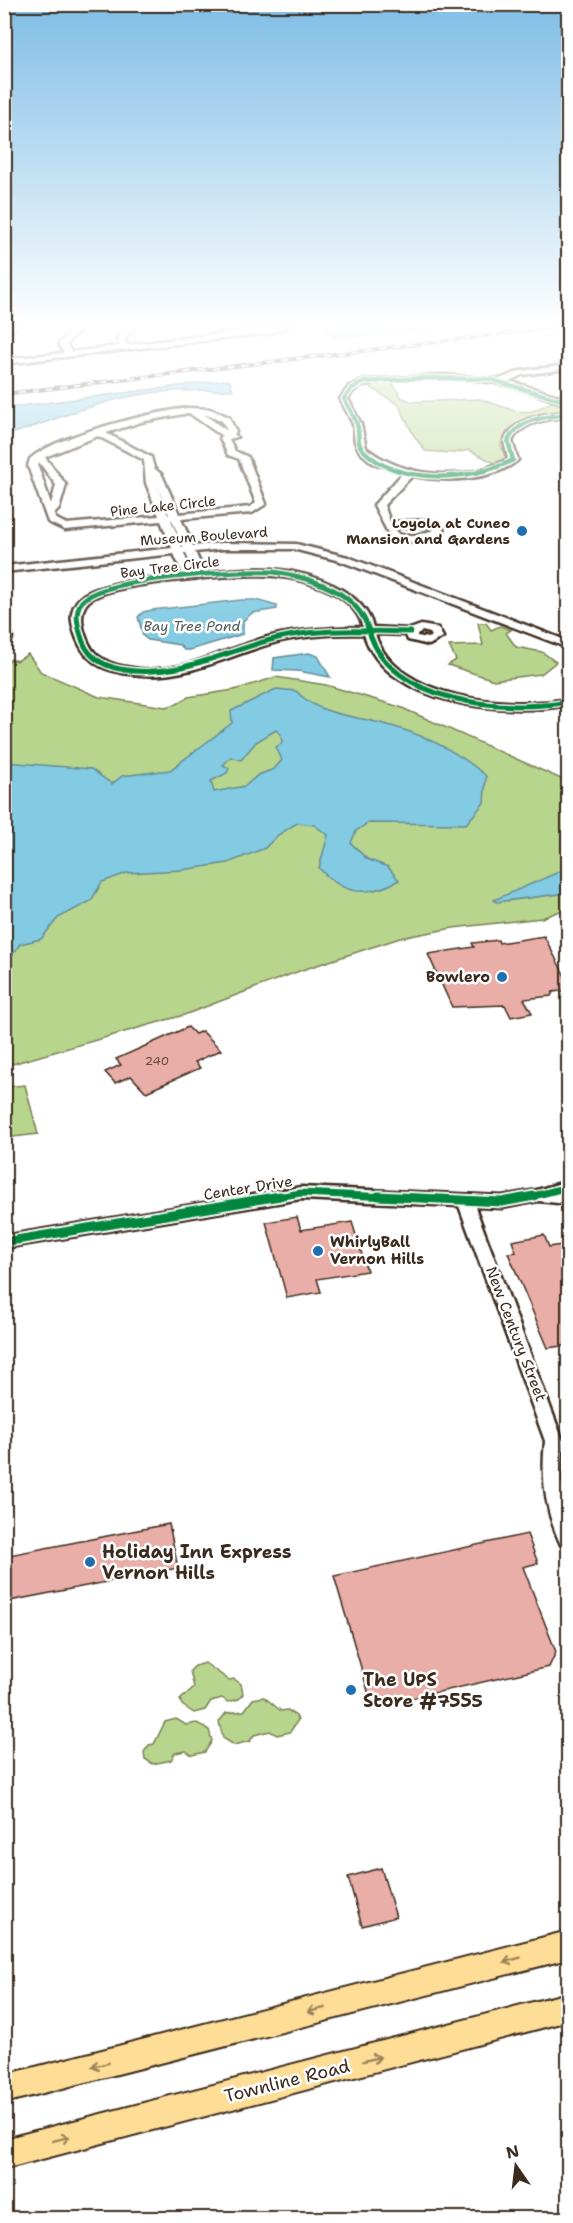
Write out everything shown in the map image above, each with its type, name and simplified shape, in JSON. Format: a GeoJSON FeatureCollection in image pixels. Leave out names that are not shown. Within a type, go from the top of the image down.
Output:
{"type":"FeatureCollection","features":[{"type":"Feature","properties":{"kind":"main road"},"geometry":{"type":"LineString","coordinates":[[4,2089],[568,1945]]}},
{"type":"Feature","properties":{"kind":"main road","name":"Townline Road"},"geometry":{"type":"LineString","coordinates":[[4,2154],[568,2007]]}},
{"type":"Feature","properties":{"kind":"street","name":"Pine Lake Circle"},"geometry":{"type":"LineString","coordinates":[[39,456],[107,429]]}},
{"type":"Feature","properties":{"kind":"street","name":"Pine Lake Circle"},"geometry":{"type":"LineString","coordinates":[[48,514],[58,526],[74,528],[242,512],[257,507],[261,500],[251,483],[242,479],[233,458],[237,455],[231,453],[225,438],[228,435],[222,434],[217,429]]}},
{"type":"Feature","properties":{"kind":"street"},"geometry":{"type":"LineString","coordinates":[[358,429],[358,442],[362,449],[387,465],[410,473],[460,475],[506,465],[513,460],[508,441],[512,432],[518,429]]}},
{"type":"Feature","properties":{"kind":"street"},"geometry":{"type":"LineString","coordinates":[[97,432],[145,456],[151,470],[148,476],[172,519],[183,548],[199,572],[195,577]]}},
{"type":"Feature","properties":{"kind":"street"},"geometry":{"type":"LineString","coordinates":[[39,456],[61,485],[54,509],[48,514],[33,465],[39,456]]}},
{"type":"Feature","properties":{"kind":"street"},"geometry":{"type":"LineString","coordinates":[[388,525],[379,511],[379,505],[410,473]]}},
{"type":"Feature","properties":{"kind":"street","name":"Museum Boulevard"},"geometry":{"type":"LineString","coordinates":[[4,569],[249,539],[288,540],[318,544],[366,559],[568,637]]}},
{"type":"Feature","properties":{"kind":"street","name":"Museum Boulevard"},"geometry":{"type":"LineString","coordinates":[[4,562],[268,544],[330,553],[568,645]]}},
{"type":"Feature","properties":{"kind":"street","name":"Bay Tree Circle"},"geometry":{"type":"LineString","coordinates":[[370,632],[279,638],[177,671],[160,673],[111,667],[95,660],[86,650],[76,618],[86,598],[99,591],[123,585],[264,571],[298,578],[356,602],[363,609],[381,658],[392,669],[420,685],[482,704],[507,707],[564,703]]}},
{"type":"Feature","properties":{"kind":"street"},"geometry":{"type":"LineString","coordinates":[[4,625],[7,637],[4,648]]}},
{"type":"Feature","properties":{"kind":"street"},"geometry":{"type":"LineString","coordinates":[[370,632],[411,632]]}},
{"type":"Feature","properties":{"kind":"street"},"geometry":{"type":"LineString","coordinates":[[564,703],[568,715]]}},
{"type":"Feature","properties":{"kind":"street","name":"Center Drive"},"geometry":{"type":"LineString","coordinates":[[4,1242],[301,1193],[502,1202],[537,1196],[568,1186]]}},
{"type":"Feature","properties":{"kind":"street","name":"Center Drive"},"geometry":{"type":"LineString","coordinates":[[537,1196],[568,1198]]}},
{"type":"Feature","properties":{"kind":"street","name":"New Century Street"},"geometry":{"type":"LineString","coordinates":[[465,1201],[554,1441],[551,1467],[552,1494],[568,1539]]}},
{"type":"Feature","properties":{"kind":"green space"},"geometry":{"type":"Polygon","coordinates":[[[410,429],[511,429],[507,431],[501,445],[506,460],[498,465],[469,450],[454,453],[425,451],[410,429]]]}},
{"type":"Feature","properties":{"kind":"green space"},"geometry":{"type":"Polygon","coordinates":[[[478,623],[486,623],[491,630],[500,626],[511,630],[506,633],[516,647],[542,652],[556,662],[541,674],[494,680],[448,665],[456,660],[449,646],[483,645],[478,623]]]}},
{"type":"Feature","properties":{"kind":"green space"},"geometry":{"type":"Polygon","coordinates":[[[28,654],[41,672],[99,697],[166,707],[177,704],[188,697],[234,690],[276,677],[326,685],[400,707],[568,782],[568,908],[542,918],[453,928],[400,938],[302,970],[184,1015],[5,1066],[4,664],[11,659],[17,661],[28,654]]]}},
{"type":"Feature","properties":{"kind":"green space"},"geometry":{"type":"Polygon","coordinates":[[[25,1085],[38,1134],[5,1138],[5,1087],[25,1085]]]}},
{"type":"Feature","properties":{"kind":"green space"},"geometry":{"type":"Polygon","coordinates":[[[205,1663],[229,1680],[234,1679],[241,1684],[243,1694],[239,1699],[228,1702],[222,1698],[211,1701],[205,1710],[194,1713],[182,1705],[180,1700],[194,1687],[190,1671],[195,1666],[205,1663]]]}},
{"type":"Feature","properties":{"kind":"green space"},"geometry":{"type":"Polygon","coordinates":[[[264,1697],[281,1711],[287,1710],[296,1716],[298,1720],[290,1732],[277,1735],[270,1731],[254,1735],[250,1741],[234,1745],[223,1738],[219,1722],[226,1713],[244,1711],[253,1699],[264,1697]]]}},
{"type":"Feature","properties":{"kind":"green space"},"geometry":{"type":"Polygon","coordinates":[[[176,1719],[186,1725],[197,1723],[209,1730],[212,1741],[205,1752],[192,1755],[186,1751],[175,1753],[171,1760],[153,1764],[145,1759],[144,1752],[149,1745],[154,1744],[165,1722],[176,1719]]]}},
{"type":"Feature","properties":{"kind":"water"},"geometry":{"type":"Polygon","coordinates":[[[5,429],[26,429],[5,436],[5,429]]]}},
{"type":"Feature","properties":{"kind":"water","name":"Bay Tree Pond"},"geometry":{"type":"Polygon","coordinates":[[[256,600],[277,606],[277,609],[252,613],[243,621],[243,634],[190,650],[184,650],[180,645],[148,640],[143,636],[138,617],[143,612],[256,600]]]}},
{"type":"Feature","properties":{"kind":"water"},"geometry":{"type":"Polygon","coordinates":[[[309,653],[318,656],[330,677],[298,671],[273,670],[274,658],[309,653]]]}},
{"type":"Feature","properties":{"kind":"water"},"geometry":{"type":"Polygon","coordinates":[[[276,689],[296,691],[314,705],[325,710],[409,731],[450,750],[486,776],[484,803],[466,824],[368,823],[356,831],[351,843],[367,859],[388,867],[399,880],[377,890],[356,891],[337,884],[328,877],[319,868],[328,835],[314,825],[297,823],[278,835],[265,848],[228,863],[182,870],[127,873],[102,882],[91,901],[58,918],[41,939],[20,944],[5,966],[5,762],[91,769],[112,784],[122,776],[170,770],[232,723],[231,711],[276,689]],[[276,730],[256,742],[241,760],[231,757],[223,765],[229,768],[227,773],[211,781],[214,792],[245,786],[258,775],[274,769],[282,760],[276,747],[282,743],[281,735],[276,730]]]}},
{"type":"Feature","properties":{"kind":"water"},"geometry":{"type":"Polygon","coordinates":[[[568,868],[568,893],[496,902],[494,900],[568,868]]]}},
{"type":"Feature","properties":{"kind":"building","name":"Bowlero"},"geometry":{"type":"Polygon","coordinates":[[[544,936],[568,982],[568,990],[553,992],[551,996],[524,999],[532,1013],[511,1017],[505,1005],[452,1007],[428,954],[474,947],[472,943],[498,940],[499,943],[544,936]]]}},
{"type":"Feature","properties":{"kind":"building"},"geometry":{"type":"Polygon","coordinates":[[[188,1027],[195,1034],[202,1031],[221,1050],[195,1062],[200,1068],[146,1092],[131,1076],[115,1083],[105,1072],[121,1065],[116,1059],[188,1027]]]}},
{"type":"Feature","properties":{"kind":"building","name":"WhirlyBall Vernon Hills"},"geometry":{"type":"Polygon","coordinates":[[[297,1217],[301,1230],[352,1222],[367,1271],[317,1279],[321,1292],[287,1298],[266,1222],[297,1217]]]}},
{"type":"Feature","properties":{"kind":"building"},"geometry":{"type":"Polygon","coordinates":[[[544,1235],[549,1247],[568,1244],[568,1345],[548,1348],[508,1253],[516,1252],[512,1241],[544,1235]]]}},
{"type":"Feature","properties":{"kind":"building","name":"Holiday Inn Express Vernon Hills"},"geometry":{"type":"Polygon","coordinates":[[[169,1524],[178,1568],[4,1602],[4,1556],[169,1524]]]}},
{"type":"Feature","properties":{"kind":"building"},"geometry":{"type":"Polygon","coordinates":[[[527,1534],[538,1563],[523,1567],[556,1652],[549,1667],[382,1705],[370,1698],[334,1576],[527,1534]]]}},
{"type":"Feature","properties":{"kind":"building"},"geometry":{"type":"Polygon","coordinates":[[[381,1868],[396,1917],[362,1926],[348,1877],[381,1868]]]}},
{"type":"Feature","properties":{"kind":"cycle path"},"geometry":{"type":"LineString","coordinates":[[358,429],[361,447],[377,461],[415,474],[459,476],[498,468],[513,460],[508,441],[517,429]]}},
{"type":"Feature","properties":{"kind":"cycle path"},"geometry":{"type":"LineString","coordinates":[[411,632],[378,631],[360,631],[342,631],[289,636],[180,669],[141,672],[115,668],[94,658],[84,645],[76,618],[86,598],[120,586],[207,574],[282,573],[315,583],[351,599],[363,613],[369,630],[371,639],[381,658],[396,672],[416,684],[441,694],[497,705],[548,706],[568,702]]}},
{"type":"Feature","properties":{"kind":"cycle path"},"geometry":{"type":"LineString","coordinates":[[4,1242],[301,1193],[502,1202],[537,1196],[568,1187]]}},
{"type":"Feature","properties":{"kind":"place","name":"Loyola at Cuneo Mansion and Gardens"},"geometry":{"type":"Point","coordinates":[522,531]}},
{"type":"Feature","properties":{"kind":"place","name":"Bowlero"},"geometry":{"type":"Point","coordinates":[502,977]}},
{"type":"Feature","properties":{"kind":"place","name":"WhirlyBall Vernon Hills"},"geometry":{"type":"Point","coordinates":[318,1251]}},
{"type":"Feature","properties":{"kind":"place","name":"Holiday Inn Express Vernon Hills"},"geometry":{"type":"Point","coordinates":[90,1562]}},
{"type":"Feature","properties":{"kind":"place","name":"The UPS Store #7555"},"geometry":{"type":"Point","coordinates":[351,1690]}}]}
